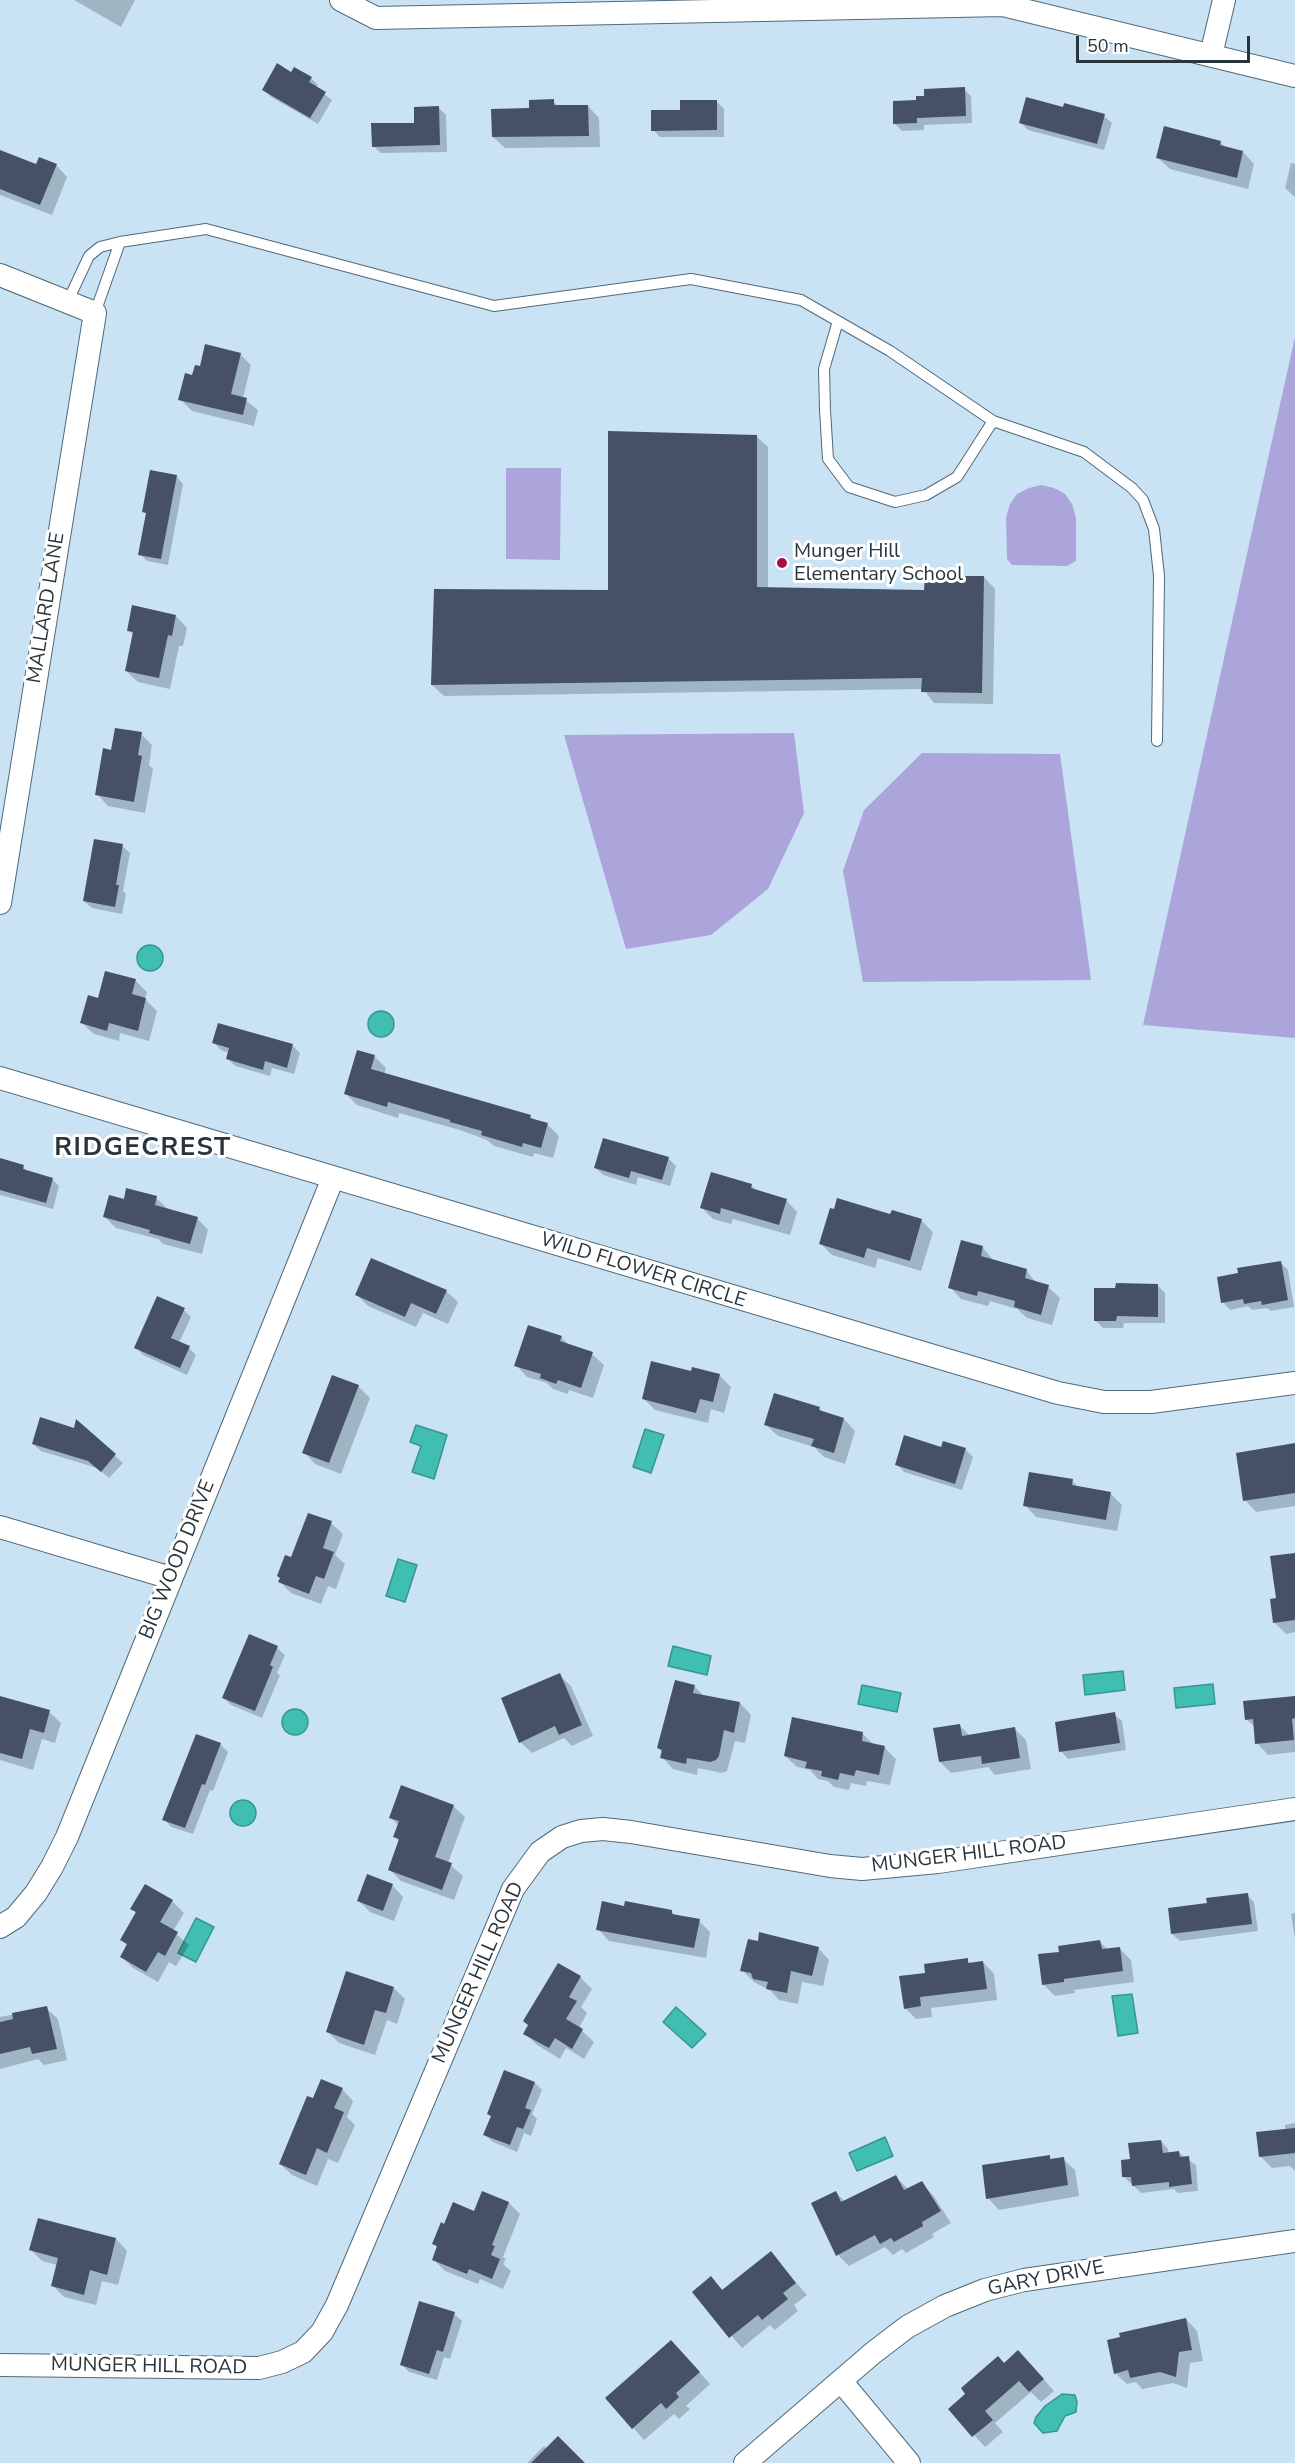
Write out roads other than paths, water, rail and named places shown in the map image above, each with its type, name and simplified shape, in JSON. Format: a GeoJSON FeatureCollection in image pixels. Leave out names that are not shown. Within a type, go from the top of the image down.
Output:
{"type":"FeatureCollection","features":[{"type":"Feature","properties":{"kind":"street"},"geometry":{"type":"LineString","coordinates":[[341,0],[376,18],[789,5],[1003,5],[1295,76]]}},
{"type":"Feature","properties":{"kind":"street"},"geometry":{"type":"LineString","coordinates":[[1210,55],[1224,0]]}},
{"type":"Feature","properties":{"kind":"street"},"geometry":{"type":"LineString","coordinates":[[0,275],[95,313]]}},
{"type":"Feature","properties":{"kind":"street","name":"MALLARD LANE"},"geometry":{"type":"LineString","coordinates":[[0,903],[95,313]]}},
{"type":"Feature","properties":{"kind":"street","name":"WILD FLOWER CIRCLE"},"geometry":{"type":"LineString","coordinates":[[0,1078],[1058,1393],[1104,1402],[1151,1402],[1295,1383]]}},
{"type":"Feature","properties":{"kind":"street","name":"BIG WOOD DRIVE"},"geometry":{"type":"LineString","coordinates":[[0,1927],[16,1917],[36,1893],[52,1867],[333,1178]]}},
{"type":"Feature","properties":{"kind":"street"},"geometry":{"type":"LineString","coordinates":[[0,1527],[171,1578]]}},
{"type":"Feature","properties":{"kind":"street","name":"MUNGER HILL ROAD"},"geometry":{"type":"LineString","coordinates":[[0,2366],[259,2368],[282,2362],[303,2352],[322,2332],[337,2305],[513,1889],[540,1852],[562,1837],[581,1831],[603,1829],[830,1866],[862,1869],[938,1862],[1295,1809]]}},
{"type":"Feature","properties":{"kind":"street","name":"GARY DRIVE"},"geometry":{"type":"LineString","coordinates":[[745,2463],[907,2327],[945,2306],[985,2290],[1061,2273],[1295,2241]]}},
{"type":"Feature","properties":{"kind":"street"},"geometry":{"type":"LineString","coordinates":[[841,2381],[909,2463]]}},
{"type":"Feature","properties":{"kind":"lane"},"geometry":{"type":"LineString","coordinates":[[68,303],[89,256],[100,247],[206,229],[494,306],[690,279],[801,300],[890,351],[993,421],[1084,452],[1132,488],[1143,500],[1154,529],[1159,564],[1157,741]]}},
{"type":"Feature","properties":{"kind":"lane"},"geometry":{"type":"LineString","coordinates":[[95,313],[120,242]]}},
{"type":"Feature","properties":{"kind":"lane"},"geometry":{"type":"LineString","coordinates":[[838,321],[824,369],[828,459],[849,487],[895,502],[926,495],[957,477],[993,421]]}},
{"type":"Feature","properties":{"kind":"place","name":"Munger Hill Elementary School"},"geometry":{"type":"Point","coordinates":[782,563]}},
{"type":"Feature","properties":{"kind":"district","name":"RIDGECREST"},"geometry":{"type":"Point","coordinates":[143,1149]}}]}
